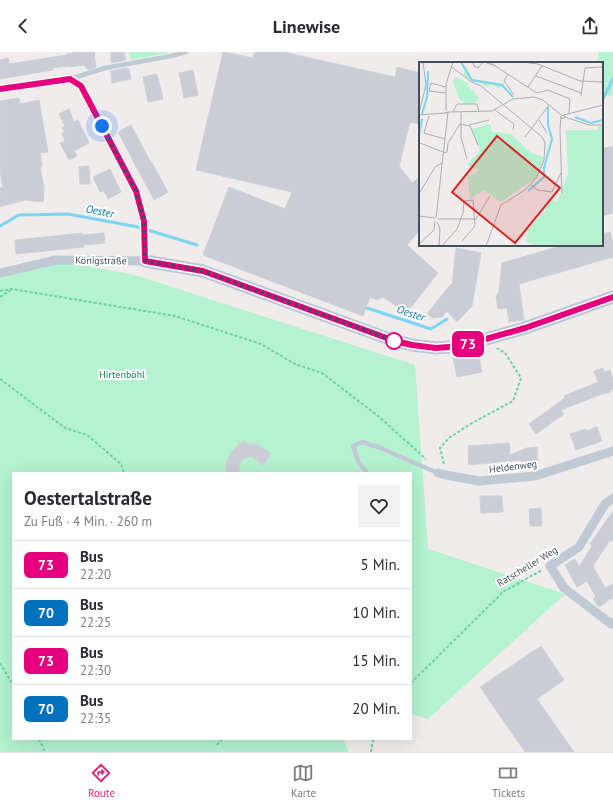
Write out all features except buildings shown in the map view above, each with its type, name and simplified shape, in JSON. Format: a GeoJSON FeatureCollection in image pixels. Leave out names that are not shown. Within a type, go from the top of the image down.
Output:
{"type":"FeatureCollection","features":[{"type":"Feature","properties":{"kind":"street"},"geometry":{"type":"LineString","coordinates":[[0,89],[70,79],[81,86],[136,191],[144,221],[145,261]]}},
{"type":"Feature","properties":{"kind":"street","name":"Königstraße"},"geometry":{"type":"LineString","coordinates":[[0,273],[56,260],[145,261],[203,271],[395,341],[436,348],[461,346],[525,328],[613,297]]}},
{"type":"Feature","properties":{"kind":"street","name":"Heldenweg"},"geometry":{"type":"LineString","coordinates":[[442,474],[479,481],[535,476],[613,451]]}},
{"type":"Feature","properties":{"kind":"street","name":"Ratscheller Weg"},"geometry":{"type":"LineString","coordinates":[[550,566],[579,547],[605,504],[613,498]]}},
{"type":"Feature","properties":{"kind":"street"},"geometry":{"type":"LineString","coordinates":[[550,566],[564,588],[611,624],[613,622]]}},
{"type":"Feature","properties":{"kind":"lane"},"geometry":{"type":"LineString","coordinates":[[70,79],[105,68],[172,56],[186,52]]}},
{"type":"Feature","properties":{"kind":"lane"},"geometry":{"type":"LineString","coordinates":[[366,472],[358,461],[353,446],[362,442],[381,448],[442,474]]}},
{"type":"Feature","properties":{"kind":"path"},"geometry":{"type":"LineString","coordinates":[[0,291],[12,289],[176,316],[261,344],[295,364],[322,373],[378,416],[435,466],[442,474]]}},
{"type":"Feature","properties":{"kind":"path"},"geometry":{"type":"LineString","coordinates":[[0,297],[12,289]]}},
{"type":"Feature","properties":{"kind":"path"},"geometry":{"type":"LineString","coordinates":[[442,474],[440,448],[448,438],[513,401],[521,378],[505,353],[482,340]]}},
{"type":"Feature","properties":{"kind":"path"},"geometry":{"type":"LineString","coordinates":[[0,379],[65,428],[87,435],[121,464],[124,472]]}},
{"type":"Feature","properties":{"kind":"path","name":"Ratscheller Weg"},"geometry":{"type":"LineString","coordinates":[[412,682],[502,592],[550,566]]}},
{"type":"Feature","properties":{"kind":"path"},"geometry":{"type":"LineString","coordinates":[[0,663],[12,683]]}},
{"type":"Feature","properties":{"kind":"path"},"geometry":{"type":"LineString","coordinates":[[40,740],[46,752]]}},
{"type":"Feature","properties":{"kind":"path"},"geometry":{"type":"LineString","coordinates":[[217,745],[221,740]]}},
{"type":"Feature","properties":{"kind":"path"},"geometry":{"type":"LineString","coordinates":[[371,752],[373,740]]}},
{"type":"Feature","properties":{"kind":"green space"},"geometry":{"type":"Polygon","coordinates":[[[129,52],[173,52],[131,60],[129,52]]]}},
{"type":"Feature","properties":{"kind":"green space"},"geometry":{"type":"Polygon","coordinates":[[[599,52],[613,52],[613,94],[611,97],[603,93],[603,62],[597,62],[599,52]]]}},
{"type":"Feature","properties":{"kind":"green space","name":"Hirtenböhl"},"geometry":{"type":"Polygon","coordinates":[[[56,260],[135,275],[415,365],[428,549],[565,594],[428,719],[412,714],[412,472],[12,472],[12,740],[343,740],[349,752],[0,752],[0,273],[56,260]]]}},
{"type":"Feature","properties":{"kind":"waterway","name":"Oester"},"geometry":{"type":"LineString","coordinates":[[603,99],[613,79]]}},
{"type":"Feature","properties":{"kind":"waterway","name":"Oester"},"geometry":{"type":"LineString","coordinates":[[0,226],[19,215],[68,214],[138,227],[197,245]]}},
{"type":"Feature","properties":{"kind":"waterway","name":"Oester"},"geometry":{"type":"LineString","coordinates":[[367,308],[431,329],[447,319]]}},
{"type":"Feature","properties":{"kind":"bus line","name":"73"},"geometry":{"type":"LineString","coordinates":[[0,89],[70,79],[81,86],[136,191],[144,221],[145,261],[203,271],[395,341],[436,348],[461,346],[525,328],[613,297]]}},
{"type":"Feature","properties":{"kind":"route"},"geometry":{"type":"LineString","coordinates":[[102,126],[136,191],[144,221],[145,261],[203,271],[394,341]]}}]}
